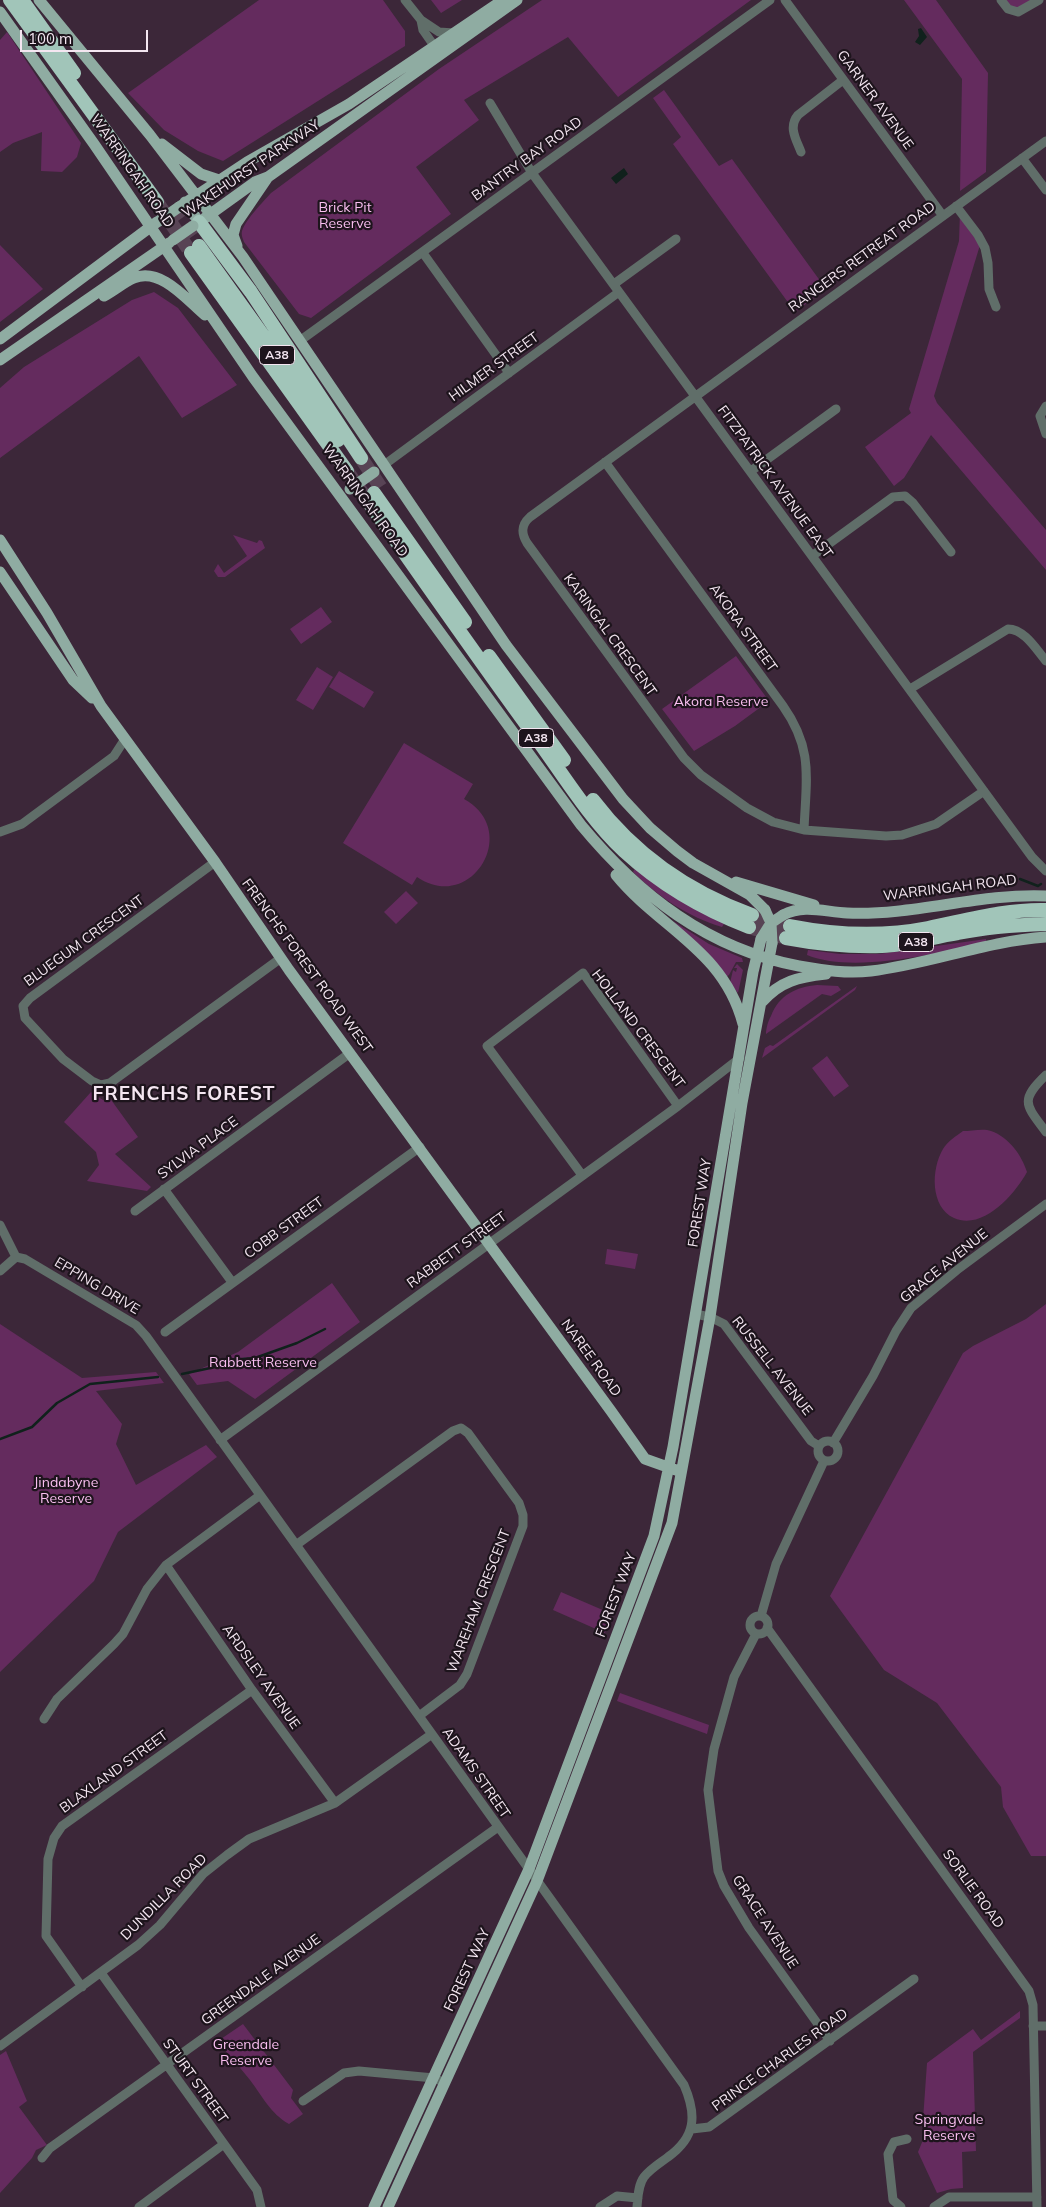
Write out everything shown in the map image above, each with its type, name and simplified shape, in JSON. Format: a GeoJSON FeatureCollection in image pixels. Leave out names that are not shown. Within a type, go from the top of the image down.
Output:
{"type":"FeatureCollection","features":[{"type":"Feature","properties":{"kind":"highway","name":"WARRINGAH ROAD"},"geometry":{"type":"LineString","coordinates":[[10,0],[160,200],[22,0]]}},
{"type":"Feature","properties":{"kind":"highway","name":"WARRINGAH ROAD"},"geometry":{"type":"LineString","coordinates":[[195,249],[354,465],[251,292],[200,221]]}},
{"type":"Feature","properties":{"kind":"highway","name":"WARRINGAH ROAD"},"geometry":{"type":"LineString","coordinates":[[375,495],[567,764],[603,812],[629,842],[686,885],[755,917],[724,917],[680,894],[650,873],[622,849],[599,823],[507,698],[375,495]]}},
{"type":"Feature","properties":{"kind":"highway","name":"A38"},"geometry":{"type":"LineString","coordinates":[[786,926],[838,933],[885,933],[928,928],[972,917],[1007,912],[1046,910]]}},
{"type":"Feature","properties":{"kind":"highway","name":"A38"},"geometry":{"type":"LineString","coordinates":[[786,926],[842,946],[883,946],[920,942],[956,933],[997,927],[1046,924]]}},
{"type":"Feature","properties":{"kind":"main road","name":"WARRINGAH ROAD"},"geometry":{"type":"LineString","coordinates":[[39,0],[150,135],[187,202],[200,221],[243,257],[506,645],[623,799],[662,838],[693,863],[750,895],[755,917],[786,926],[797,910],[807,908],[836,912],[896,913],[1014,896],[1046,896]]}},
{"type":"Feature","properties":{"kind":"main road","name":"WAKEHURST PARKWAY"},"geometry":{"type":"LineString","coordinates":[[0,360],[255,182],[268,177],[438,51],[456,33],[503,0]]}},
{"type":"Feature","properties":{"kind":"main road","name":"WAKEHURST PARKWAY"},"geometry":{"type":"LineString","coordinates":[[0,339],[155,223],[219,180],[438,51],[517,0]]}},
{"type":"Feature","properties":{"kind":"main road","name":"WARRINGAH ROAD"},"geometry":{"type":"LineString","coordinates":[[0,12],[155,223],[214,320],[253,377],[346,492],[581,824],[617,866],[660,904],[708,935],[769,960],[840,973],[910,965],[962,951],[1046,937]]}},
{"type":"Feature","properties":{"kind":"main road"},"geometry":{"type":"LineString","coordinates":[[150,135],[201,174],[219,180]]}},
{"type":"Feature","properties":{"kind":"main road"},"geometry":{"type":"LineString","coordinates":[[243,257],[234,239],[233,231],[240,217],[268,177]]}},
{"type":"Feature","properties":{"kind":"main road"},"geometry":{"type":"LineString","coordinates":[[87,299],[105,296],[132,279],[150,276],[174,288],[204,314],[214,320]]}},
{"type":"Feature","properties":{"kind":"main road"},"geometry":{"type":"LineString","coordinates":[[346,492],[384,465]]}},
{"type":"Feature","properties":{"kind":"main road","name":"FRENCHS FOREST ROAD WEST"},"geometry":{"type":"LineString","coordinates":[[0,540],[47,613],[101,706],[215,862],[281,958],[489,1243]]}},
{"type":"Feature","properties":{"kind":"main road","name":"FRENCHS FOREST ROAD WEST"},"geometry":{"type":"LineString","coordinates":[[0,572],[73,680],[101,706]]}},
{"type":"Feature","properties":{"kind":"main road"},"geometry":{"type":"LineString","coordinates":[[581,824],[622,882],[691,942],[710,962],[734,998],[744,1028]]}},
{"type":"Feature","properties":{"kind":"main road","name":"A38"},"geometry":{"type":"LineString","coordinates":[[715,875],[836,912]]}},
{"type":"Feature","properties":{"kind":"main road","name":"WARRINGAH ROAD"},"geometry":{"type":"LineString","coordinates":[[756,956],[761,939],[771,923]]}},
{"type":"Feature","properties":{"kind":"main road","name":"WARRINGAH ROAD"},"geometry":{"type":"LineString","coordinates":[[769,960],[772,943],[771,923]]}},
{"type":"Feature","properties":{"kind":"main road","name":"FOREST WAY"},"geometry":{"type":"LineString","coordinates":[[388,2207],[439,2080],[529,1870],[654,1536],[669,1469],[756,956]]}},
{"type":"Feature","properties":{"kind":"main road","name":"FOREST WAY"},"geometry":{"type":"LineString","coordinates":[[374,2207],[537,1881],[672,1523],[710,1316],[732,1163],[769,960]]}},
{"type":"Feature","properties":{"kind":"main road"},"geometry":{"type":"LineString","coordinates":[[762,1002],[784,983],[804,977],[840,973]]}},
{"type":"Feature","properties":{"kind":"main road","name":"NAREE ROAD"},"geometry":{"type":"LineString","coordinates":[[489,1243],[641,1455],[650,1462],[682,1472]]}},
{"type":"Feature","properties":{"kind":"street"},"geometry":{"type":"LineString","coordinates":[[405,0],[421,20],[439,32],[456,33]]}},
{"type":"Feature","properties":{"kind":"street","name":"BANTRY BAY ROAD"},"geometry":{"type":"LineString","coordinates":[[301,340],[770,0]]}},
{"type":"Feature","properties":{"kind":"street","name":"GARNER AVENUE"},"geometry":{"type":"LineString","coordinates":[[785,0],[943,216]]}},
{"type":"Feature","properties":{"kind":"street"},"geometry":{"type":"LineString","coordinates":[[1001,0],[1008,10],[1018,12],[1024,11],[1039,0]]}},
{"type":"Feature","properties":{"kind":"street"},"geometry":{"type":"LineString","coordinates":[[421,20],[423,30],[438,51]]}},
{"type":"Feature","properties":{"kind":"street"},"geometry":{"type":"LineString","coordinates":[[801,152],[792,128],[794,120],[798,114],[843,80]]}},
{"type":"Feature","properties":{"kind":"street","name":"FITZPATRICK AVENUE EAST"},"geometry":{"type":"LineString","coordinates":[[490,103],[532,172],[1032,857],[1045,868]]}},
{"type":"Feature","properties":{"kind":"street","name":"RANGERS RETREAT ROAD"},"geometry":{"type":"LineString","coordinates":[[695,396],[1046,141]]}},
{"type":"Feature","properties":{"kind":"street"},"geometry":{"type":"LineString","coordinates":[[1022,158],[1046,190]]}},
{"type":"Feature","properties":{"kind":"street"},"geometry":{"type":"LineString","coordinates":[[956,206],[978,235],[985,248],[988,263],[989,289],[996,308]]}},
{"type":"Feature","properties":{"kind":"street","name":"HILMER STREET"},"geometry":{"type":"LineString","coordinates":[[384,465],[509,373],[617,288],[676,238]]}},
{"type":"Feature","properties":{"kind":"street"},"geometry":{"type":"LineString","coordinates":[[423,253],[509,373]]}},
{"type":"Feature","properties":{"kind":"street","name":"KARINGAL CRESCENT"},"geometry":{"type":"LineString","coordinates":[[695,396],[526,521],[522,530],[524,538],[676,748],[692,767],[747,808],[785,826],[804,830],[886,836],[902,835],[936,824],[984,791]]}},
{"type":"Feature","properties":{"kind":"street"},"geometry":{"type":"LineString","coordinates":[[1046,406],[1040,416],[1046,434]]}},
{"type":"Feature","properties":{"kind":"street"},"geometry":{"type":"LineString","coordinates":[[751,471],[836,410]]}},
{"type":"Feature","properties":{"kind":"street","name":"AKORA STREET"},"geometry":{"type":"LineString","coordinates":[[605,462],[783,706],[797,728],[803,741],[806,764],[804,830]]}},
{"type":"Feature","properties":{"kind":"street"},"geometry":{"type":"LineString","coordinates":[[812,556],[893,497],[905,496],[913,503],[951,552]]}},
{"type":"Feature","properties":{"kind":"street"},"geometry":{"type":"LineString","coordinates":[[910,689],[1008,629],[1014,629],[1023,634],[1046,661]]}},
{"type":"Feature","properties":{"kind":"street"},"geometry":{"type":"LineString","coordinates":[[0,832],[22,824],[114,756],[125,739]]}},
{"type":"Feature","properties":{"kind":"street","name":"BLUEGUM CRESCENT"},"geometry":{"type":"LineString","coordinates":[[215,862],[30,998],[23,1006],[26,1018],[63,1059],[92,1081],[101,1085],[110,1083],[281,958]]}},
{"type":"Feature","properties":{"kind":"street","name":"HOLLAND CRESCENT"},"geometry":{"type":"LineString","coordinates":[[582,1175],[487,1046],[583,973],[678,1106]]}},
{"type":"Feature","properties":{"kind":"street","name":"SYLVIA PLACE"},"geometry":{"type":"LineString","coordinates":[[135,1211],[350,1053]]}},
{"type":"Feature","properties":{"kind":"street","name":"RABBETT STREET"},"geometry":{"type":"LineString","coordinates":[[220,1440],[678,1106],[740,1058]]}},
{"type":"Feature","properties":{"kind":"street"},"geometry":{"type":"LineString","coordinates":[[1046,1075],[1033,1087],[1028,1097],[1029,1109],[1046,1132]]}},
{"type":"Feature","properties":{"kind":"street","name":"COBB STREET"},"geometry":{"type":"LineString","coordinates":[[166,1332],[232,1282],[420,1147]]}},
{"type":"Feature","properties":{"kind":"street"},"geometry":{"type":"LineString","coordinates":[[164,1189],[232,1282]]}},
{"type":"Feature","properties":{"kind":"street","name":"GRACE AVENUE"},"geometry":{"type":"LineString","coordinates":[[833,1443],[911,1308],[957,1270],[1046,1204]]}},
{"type":"Feature","properties":{"kind":"street"},"geometry":{"type":"LineString","coordinates":[[0,1225],[16,1257],[0,1271]]}},
{"type":"Feature","properties":{"kind":"street","name":"EPPING DRIVE"},"geometry":{"type":"LineString","coordinates":[[16,1257],[26,1259],[136,1325],[146,1336],[220,1440]]}},
{"type":"Feature","properties":{"kind":"street","name":"RUSSELL AVENUE"},"geometry":{"type":"LineString","coordinates":[[696,1314],[710,1316],[724,1324],[811,1441],[820,1446]]}},
{"type":"Feature","properties":{"kind":"street","name":"WAREHAM CRESCENT"},"geometry":{"type":"LineString","coordinates":[[296,1545],[453,1432],[461,1428],[468,1432],[519,1503],[523,1515],[522,1526],[467,1674],[460,1685],[419,1716]]}},
{"type":"Feature","properties":{"kind":"street","name":"ADAMS STREET"},"geometry":{"type":"LineString","coordinates":[[220,1440],[684,2085],[693,2111],[692,2129]]}},
{"type":"Feature","properties":{"kind":"street"},"geometry":{"type":"LineString","coordinates":[[827,1441],[833,1443],[837,1448],[836,1457],[831,1461],[824,1461],[818,1454],[820,1446],[827,1441]]}},
{"type":"Feature","properties":{"kind":"street"},"geometry":{"type":"LineString","coordinates":[[761,1616],[776,1564],[824,1461]]}},
{"type":"Feature","properties":{"kind":"street"},"geometry":{"type":"LineString","coordinates":[[44,1719],[57,1699],[123,1634],[147,1589],[166,1565],[259,1496]]}},
{"type":"Feature","properties":{"kind":"street","name":"ARDSLEY AVENUE"},"geometry":{"type":"LineString","coordinates":[[166,1565],[252,1690],[336,1803]]}},
{"type":"Feature","properties":{"kind":"street"},"geometry":{"type":"LineString","coordinates":[[761,1616],[767,1620],[768,1628],[762,1634],[756,1634],[751,1629],[750,1623],[753,1618],[761,1616]]}},
{"type":"Feature","properties":{"kind":"street","name":"SORLIE ROAD"},"geometry":{"type":"LineString","coordinates":[[768,1628],[1029,1991],[1033,2005],[1040,2128],[1037,2207]]}},
{"type":"Feature","properties":{"kind":"street","name":"GRACE AVENUE"},"geometry":{"type":"LineString","coordinates":[[756,1634],[734,1676],[714,1749],[708,1790],[718,1870],[724,1886],[760,1943],[830,2041]]}},
{"type":"Feature","properties":{"kind":"street","name":"BLAXLAND STREET"},"geometry":{"type":"LineString","coordinates":[[82,1986],[46,1936],[48,1859],[54,1838],[62,1826],[252,1690]]}},
{"type":"Feature","properties":{"kind":"street","name":"DUNDILLA ROAD"},"geometry":{"type":"LineString","coordinates":[[0,2046],[138,1945],[160,1925],[203,1874],[227,1855],[256,1836],[336,1803],[432,1734]]}},
{"type":"Feature","properties":{"kind":"street","name":"GREENDALE AVENUE"},"geometry":{"type":"LineString","coordinates":[[42,2158],[50,2148],[498,1827]]}},
{"type":"Feature","properties":{"kind":"street","name":"STURT STREET"},"geometry":{"type":"LineString","coordinates":[[101,1973],[257,2190],[261,2207]]}},
{"type":"Feature","properties":{"kind":"street","name":"PRINCE CHARLES ROAD"},"geometry":{"type":"LineString","coordinates":[[692,2129],[709,2127],[914,1979]]}},
{"type":"Feature","properties":{"kind":"street"},"geometry":{"type":"LineString","coordinates":[[1033,2026],[1046,2026]]}},
{"type":"Feature","properties":{"kind":"street"},"geometry":{"type":"LineString","coordinates":[[304,2101],[344,2073],[359,2071],[439,2080]]}},
{"type":"Feature","properties":{"kind":"street"},"geometry":{"type":"LineString","coordinates":[[600,2207],[617,2196],[637,2203],[639,2186],[644,2177],[680,2147],[692,2129]]}},
{"type":"Feature","properties":{"kind":"street"},"geometry":{"type":"LineString","coordinates":[[901,2207],[893,2200],[888,2154],[894,2142],[907,2140]]}},
{"type":"Feature","properties":{"kind":"street"},"geometry":{"type":"LineString","coordinates":[[139,2207],[224,2144]]}},
{"type":"Feature","properties":{"kind":"street"},"geometry":{"type":"LineString","coordinates":[[934,2207],[949,2197],[1037,2197]]}},
{"type":"Feature","properties":{"kind":"green space"},"geometry":{"type":"Polygon","coordinates":[[[259,0],[383,0],[405,31],[405,46],[223,161],[198,151],[164,130],[128,93],[259,0]]]}},
{"type":"Feature","properties":{"kind":"green space"},"geometry":{"type":"Polygon","coordinates":[[[431,0],[462,0],[441,13],[431,0]]]}},
{"type":"Feature","properties":{"kind":"green space","name":"Brick Pit Reserve"},"geometry":{"type":"Polygon","coordinates":[[[542,0],[751,0],[618,97],[568,37],[464,100],[479,120],[416,167],[451,214],[311,318],[299,314],[244,242],[242,231],[251,216],[271,193],[439,69],[542,0]]]}},
{"type":"Feature","properties":{"kind":"green space"},"geometry":{"type":"Polygon","coordinates":[[[904,0],[936,0],[988,73],[986,172],[960,191],[962,79],[904,0]]]}},
{"type":"Feature","properties":{"kind":"green space"},"geometry":{"type":"Polygon","coordinates":[[[1005,0],[1034,0],[1018,9],[1010,6],[1005,0]]]}},
{"type":"Feature","properties":{"kind":"green space"},"geometry":{"type":"Polygon","coordinates":[[[7,32],[81,143],[77,157],[62,172],[41,171],[42,132],[13,143],[0,152],[0,40],[7,32]]]}},
{"type":"Feature","properties":{"kind":"green space"},"geometry":{"type":"Polygon","coordinates":[[[664,90],[719,166],[732,159],[826,289],[795,312],[673,144],[681,137],[653,98],[664,90]]]}},
{"type":"Feature","properties":{"kind":"green space"},"geometry":{"type":"Polygon","coordinates":[[[960,212],[980,245],[934,396],[937,403],[1046,530],[1046,570],[931,435],[904,478],[894,486],[865,447],[911,413],[909,409],[959,241],[960,212]]]}},
{"type":"Feature","properties":{"kind":"green space"},"geometry":{"type":"Polygon","coordinates":[[[0,245],[43,289],[0,322],[0,245]]]}},
{"type":"Feature","properties":{"kind":"green space"},"geometry":{"type":"Polygon","coordinates":[[[154,292],[178,308],[237,385],[182,418],[139,356],[0,458],[0,388],[24,367],[132,300],[154,292]]]}},
{"type":"Feature","properties":{"kind":"green space"},"geometry":{"type":"Polygon","coordinates":[[[233,535],[257,543],[259,540],[262,541],[265,548],[225,577],[218,577],[214,571],[218,564],[224,573],[247,556],[233,535]]]}},
{"type":"Feature","properties":{"kind":"green space"},"geometry":{"type":"Polygon","coordinates":[[[321,607],[332,622],[301,644],[290,629],[321,607]]]}},
{"type":"Feature","properties":{"kind":"green space","name":"Akora Reserve"},"geometry":{"type":"Polygon","coordinates":[[[736,656],[769,701],[735,726],[694,751],[662,709],[736,656]]]}},
{"type":"Feature","properties":{"kind":"green space"},"geometry":{"type":"Polygon","coordinates":[[[317,667],[333,677],[313,710],[296,700],[317,667]]]}},
{"type":"Feature","properties":{"kind":"green space"},"geometry":{"type":"Polygon","coordinates":[[[339,671],[374,692],[364,708],[329,687],[339,671]]]}},
{"type":"Feature","properties":{"kind":"green space"},"geometry":{"type":"Polygon","coordinates":[[[404,743],[473,784],[464,799],[481,813],[489,830],[489,847],[483,864],[471,877],[455,885],[437,886],[417,877],[412,885],[343,843],[404,743]]]}},
{"type":"Feature","properties":{"kind":"green space"},"geometry":{"type":"Polygon","coordinates":[[[635,868],[724,924],[722,927],[709,923],[674,905],[633,872],[635,868]]]}},
{"type":"Feature","properties":{"kind":"green space"},"geometry":{"type":"Polygon","coordinates":[[[406,891],[418,903],[396,924],[384,912],[406,891]]]}},
{"type":"Feature","properties":{"kind":"green space"},"geometry":{"type":"Polygon","coordinates":[[[673,921],[709,944],[742,958],[743,962],[736,962],[726,977],[673,921]]]}},
{"type":"Feature","properties":{"kind":"green space"},"geometry":{"type":"Polygon","coordinates":[[[986,939],[986,943],[896,960],[848,963],[807,955],[808,950],[840,954],[879,954],[986,939]]]}},
{"type":"Feature","properties":{"kind":"green space"},"geometry":{"type":"Polygon","coordinates":[[[737,964],[743,970],[738,993],[730,983],[733,970],[736,972],[737,968],[734,968],[737,964]]]}},
{"type":"Feature","properties":{"kind":"green space"},"geometry":{"type":"Polygon","coordinates":[[[817,985],[838,986],[841,990],[831,996],[822,994],[766,1034],[767,1025],[774,1009],[784,997],[795,990],[817,985]]]}},
{"type":"Feature","properties":{"kind":"green space"},"geometry":{"type":"Polygon","coordinates":[[[857,986],[855,990],[762,1058],[765,1048],[770,1045],[773,1046],[857,986]]]}},
{"type":"Feature","properties":{"kind":"green space"},"geometry":{"type":"Polygon","coordinates":[[[827,1056],[849,1086],[834,1097],[812,1068],[827,1056]]]}},
{"type":"Feature","properties":{"kind":"green space"},"geometry":{"type":"Polygon","coordinates":[[[91,1092],[103,1100],[109,1097],[138,1137],[115,1154],[151,1187],[147,1191],[87,1181],[99,1165],[96,1152],[64,1122],[91,1092]]]}},
{"type":"Feature","properties":{"kind":"green space"},"geometry":{"type":"Polygon","coordinates":[[[985,1130],[998,1134],[1014,1148],[1027,1172],[1015,1190],[997,1208],[987,1215],[965,1221],[954,1218],[946,1213],[940,1205],[935,1187],[936,1167],[943,1149],[963,1131],[985,1130]]]}},
{"type":"Feature","properties":{"kind":"green space"},"geometry":{"type":"Polygon","coordinates":[[[607,1249],[638,1254],[635,1269],[605,1264],[607,1249]]]}},
{"type":"Feature","properties":{"kind":"green space","name":"Rabbett Reserve"},"geometry":{"type":"Polygon","coordinates":[[[332,1283],[360,1322],[255,1399],[228,1381],[197,1385],[189,1374],[238,1352],[332,1283]]]}},
{"type":"Feature","properties":{"kind":"green space"},"geometry":{"type":"Polygon","coordinates":[[[1046,1304],[1046,1856],[1031,1856],[1003,1807],[1001,1787],[937,1703],[884,1670],[830,1596],[963,1353],[1026,1319],[1046,1304]]]}},
{"type":"Feature","properties":{"kind":"green space","name":"Jindabyne Reserve"},"geometry":{"type":"Polygon","coordinates":[[[0,1324],[82,1378],[156,1372],[164,1383],[96,1391],[122,1424],[116,1444],[136,1485],[206,1445],[217,1457],[118,1532],[94,1581],[0,1672],[0,1324]]]}},
{"type":"Feature","properties":{"kind":"green space"},"geometry":{"type":"Polygon","coordinates":[[[561,1592],[612,1614],[605,1633],[553,1610],[561,1592]]]}},
{"type":"Feature","properties":{"kind":"green space"},"geometry":{"type":"Polygon","coordinates":[[[620,1693],[709,1725],[707,1734],[617,1701],[620,1693]]]}},
{"type":"Feature","properties":{"kind":"green space","name":"Springvale Reserve"},"geometry":{"type":"Polygon","coordinates":[[[1020,2011],[1020,2018],[973,2052],[976,2151],[962,2152],[963,2188],[937,2193],[918,2152],[923,2140],[927,2063],[973,2029],[981,2040],[1020,2011]]]}},
{"type":"Feature","properties":{"kind":"green space","name":"Greendale Reserve"},"geometry":{"type":"Polygon","coordinates":[[[243,2024],[293,2090],[291,2098],[303,2114],[289,2124],[272,2110],[218,2041],[243,2024]]]}},
{"type":"Feature","properties":{"kind":"green space"},"geometry":{"type":"Polygon","coordinates":[[[6,2051],[27,2101],[19,2107],[47,2145],[36,2150],[32,2158],[0,2193],[0,2055],[6,2051]]]}},
{"type":"Feature","properties":{"kind":"shaded area"},"geometry":{"type":"Polygon","coordinates":[[[921,28],[927,37],[920,45],[915,42],[919,36],[918,29],[921,28]]]}},
{"type":"Feature","properties":{"kind":"shaded area"},"geometry":{"type":"Polygon","coordinates":[[[624,168],[628,174],[616,184],[611,178],[624,168]]]}},
{"type":"Feature","properties":{"kind":"waterway"},"geometry":{"type":"LineString","coordinates":[[1020,879],[1038,886],[1041,884]]}},
{"type":"Feature","properties":{"kind":"waterway"},"geometry":{"type":"LineString","coordinates":[[182,1374],[215,1367],[230,1360],[255,1358],[297,1343],[325,1329]]}},
{"type":"Feature","properties":{"kind":"waterway"},"geometry":{"type":"LineString","coordinates":[[0,1439],[32,1427],[57,1403],[90,1384],[158,1377]]}},
{"type":"Feature","properties":{"kind":"tunnel"},"geometry":{"type":"LineString","coordinates":[[157,202],[191,253]]}},
{"type":"Feature","properties":{"kind":"tunnel"},"geometry":{"type":"LineString","coordinates":[[172,208],[199,246]]}},
{"type":"Feature","properties":{"kind":"tunnel"},"geometry":{"type":"LineString","coordinates":[[361,458],[383,491]]}},
{"type":"Feature","properties":{"kind":"tunnel"},"geometry":{"type":"LineString","coordinates":[[347,471],[368,501]]}},
{"type":"Feature","properties":{"kind":"tunnel"},"geometry":{"type":"LineString","coordinates":[[752,915],[790,926]]}},
{"type":"Feature","properties":{"kind":"tunnel"},"geometry":{"type":"LineString","coordinates":[[749,927],[786,938]]}},
{"type":"Feature","properties":{"kind":"district","name":"FRENCHS FOREST"},"geometry":{"type":"Point","coordinates":[184,1094]}}]}
